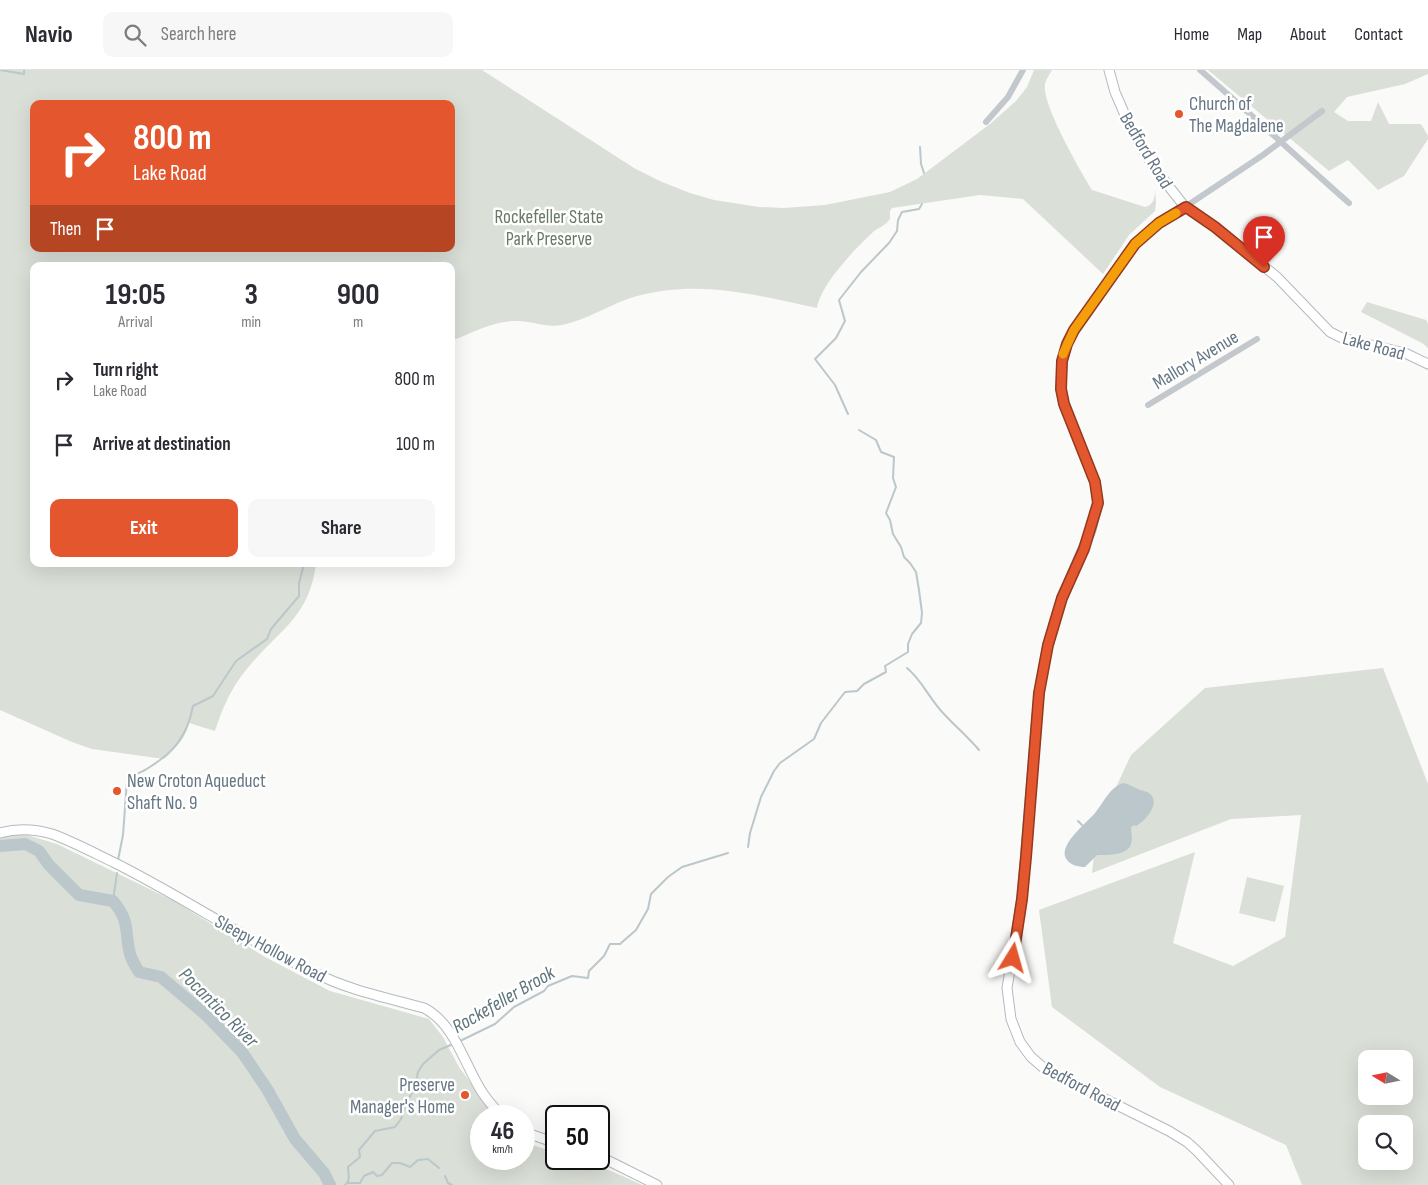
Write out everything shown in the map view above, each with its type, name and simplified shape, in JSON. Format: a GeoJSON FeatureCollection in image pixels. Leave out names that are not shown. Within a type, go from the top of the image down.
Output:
{"type":"FeatureCollection","features":[{"type":"Feature","properties":{"kind":"main road","name":"Bedford Road"},"geometry":{"type":"LineString","coordinates":[[1109,70],[1123,112],[1152,165],[1186,207],[1159,223],[1135,244],[1074,330],[1062,361],[1061,382],[1064,404],[1095,482],[1098,503],[1084,549],[1062,598],[1048,645],[1039,693],[1022,899],[1008,988],[1011,1019],[1020,1042],[1045,1069],[1170,1131],[1187,1142],[1229,1185]]}},
{"type":"Feature","properties":{"kind":"main road","name":"Lake Road"},"geometry":{"type":"LineString","coordinates":[[1186,207],[1215,227],[1277,277],[1330,332],[1342,338],[1405,352],[1428,364]]}},
{"type":"Feature","properties":{"kind":"main road","name":"Sleepy Hollow Road"},"geometry":{"type":"LineString","coordinates":[[0,833],[15,829],[37,831],[75,843],[143,877],[236,931],[316,974],[432,1012],[442,1021],[482,1092],[493,1105]]}},
{"type":"Feature","properties":{"kind":"main road"},"geometry":{"type":"LineString","coordinates":[[610,1162],[657,1185]]}},
{"type":"Feature","properties":{"kind":"street"},"geometry":{"type":"LineString","coordinates":[[986,122],[1008,97],[1024,70]]}},
{"type":"Feature","properties":{"kind":"street"},"geometry":{"type":"LineString","coordinates":[[1200,70],[1349,203]]}},
{"type":"Feature","properties":{"kind":"street"},"geometry":{"type":"LineString","coordinates":[[1186,207],[1322,111]]}},
{"type":"Feature","properties":{"kind":"street","name":"Mallory Avenue"},"geometry":{"type":"LineString","coordinates":[[1148,404],[1257,340]]}},
{"type":"Feature","properties":{"kind":"green space","name":"Rockefeller State Park Preserve"},"geometry":{"type":"Polygon","coordinates":[[[0,70],[482,70],[634,168],[662,182],[714,200],[759,207],[784,208],[825,205],[890,192],[917,179],[990,124],[1016,101],[1027,87],[1034,70],[1052,70],[1045,84],[1045,93],[1049,106],[1079,169],[1092,190],[1145,207],[1152,203],[1155,189],[1155,211],[1129,235],[1103,274],[1023,199],[980,195],[892,208],[890,219],[874,231],[848,257],[832,278],[825,288],[817,308],[750,294],[705,289],[683,289],[637,296],[572,323],[550,326],[523,321],[509,321],[455,339],[455,262],[30,262],[30,567],[315,567],[312,583],[299,611],[236,684],[215,731],[189,723],[180,743],[164,759],[92,749],[0,710],[0,70]]]}},
{"type":"Feature","properties":{"kind":"green space"},"geometry":{"type":"Polygon","coordinates":[[[1208,70],[1428,70],[1428,74],[1405,84],[1347,97],[1334,112],[1348,121],[1371,121],[1378,102],[1389,124],[1421,124],[1428,139],[1404,176],[1378,190],[1348,160],[1329,171],[1208,70]]]}},
{"type":"Feature","properties":{"kind":"green space"},"geometry":{"type":"Polygon","coordinates":[[[1367,302],[1426,320],[1428,324],[1428,348],[1422,343],[1361,312],[1367,302]]]}},
{"type":"Feature","properties":{"kind":"green space"},"geometry":{"type":"Polygon","coordinates":[[[1383,668],[1428,784],[1428,1185],[1302,1185],[1286,1145],[1160,1087],[1052,1007],[1039,910],[1195,852],[1173,943],[1233,966],[1285,937],[1301,815],[1231,819],[1092,873],[1097,828],[1131,755],[1205,688],[1383,668]]]}},
{"type":"Feature","properties":{"kind":"green space"},"geometry":{"type":"Polygon","coordinates":[[[18,834],[27,835],[57,844],[174,901],[265,957],[330,991],[429,1019],[443,1037],[459,1067],[487,1105],[470,1105],[470,1170],[535,1170],[535,1146],[545,1149],[545,1170],[608,1170],[642,1185],[0,1185],[0,837],[18,834]]]}},
{"type":"Feature","properties":{"kind":"green space"},"geometry":{"type":"Polygon","coordinates":[[[1247,877],[1284,886],[1275,922],[1239,913],[1247,877]]]}},
{"type":"Feature","properties":{"kind":"shaded area"},"geometry":{"type":"Polygon","coordinates":[[[1123,783],[1149,793],[1153,797],[1154,802],[1151,811],[1140,824],[1131,827],[1132,840],[1129,848],[1121,853],[1097,855],[1085,867],[1071,863],[1067,860],[1065,854],[1069,842],[1095,813],[1110,792],[1123,783]]]}},
{"type":"Feature","properties":{"kind":"waterway"},"geometry":{"type":"LineString","coordinates":[[0,70],[24,74],[24,70]]}},
{"type":"Feature","properties":{"kind":"waterway","name":"Rockefeller Brook"},"geometry":{"type":"LineString","coordinates":[[920,147],[921,164],[924,173]]}},
{"type":"Feature","properties":{"kind":"waterway","name":"Rockefeller Brook"},"geometry":{"type":"LineString","coordinates":[[848,414],[835,385],[815,359],[836,338],[845,321],[839,300],[861,272],[889,243],[897,231],[898,220],[902,212],[919,209],[922,204]]}},
{"type":"Feature","properties":{"kind":"waterway","name":"Rockefeller Brook"},"geometry":{"type":"LineString","coordinates":[[748,847],[750,833],[761,797],[780,763],[814,739],[821,723],[845,692],[857,691],[864,684],[886,672],[885,666],[908,652],[908,644],[912,634],[921,623],[922,613],[916,572],[904,557],[886,513],[896,487],[893,478],[894,457],[881,452],[876,440],[859,430]]}},
{"type":"Feature","properties":{"kind":"waterway"},"geometry":{"type":"LineString","coordinates":[[118,860],[123,835],[127,780],[155,764],[177,744],[187,727],[193,706],[213,696],[236,661],[267,639],[271,629],[299,596],[299,583],[303,567]]}},
{"type":"Feature","properties":{"kind":"waterway"},"geometry":{"type":"LineString","coordinates":[[907,668],[917,678],[939,708],[979,750]]}},
{"type":"Feature","properties":{"kind":"waterway"},"geometry":{"type":"LineString","coordinates":[[1078,821],[1083,826]]}},
{"type":"Feature","properties":{"kind":"waterway","name":"Pocantico River"},"geometry":{"type":"LineString","coordinates":[[0,846],[25,844],[39,851],[49,865],[79,895],[113,901],[125,921],[130,954],[139,972],[161,977],[206,1015],[242,1052],[267,1089],[295,1139],[324,1173],[330,1185]]}},
{"type":"Feature","properties":{"kind":"waterway","name":"Rockefeller Brook"},"geometry":{"type":"LineString","coordinates":[[460,1041],[495,1024],[514,1007],[544,991],[548,986],[572,976],[588,978],[589,971],[604,956],[610,944],[620,944],[636,930],[648,909],[651,894],[668,877],[682,867],[728,853]]}},
{"type":"Feature","properties":{"kind":"waterway"},"geometry":{"type":"LineString","coordinates":[[113,901],[117,873]]}},
{"type":"Feature","properties":{"kind":"waterway","name":"Rockefeller Brook"},"geometry":{"type":"LineString","coordinates":[[345,1185],[349,1179],[348,1167],[360,1157],[359,1150],[375,1131],[395,1127],[401,1119],[415,1087],[418,1072],[423,1064],[439,1050],[453,1044]]}},
{"type":"Feature","properties":{"kind":"waterway"},"geometry":{"type":"LineString","coordinates":[[348,1183],[360,1183],[364,1176],[373,1172],[377,1176],[382,1175],[392,1163],[400,1163],[410,1167],[418,1160],[428,1159],[439,1168]]}},
{"type":"Feature","properties":{"kind":"waterway"},"geometry":{"type":"LineString","coordinates":[[445,1176],[448,1183],[452,1185]]}},
{"type":"Feature","properties":{"kind":"slow traffic"},"geometry":{"type":"LineString","coordinates":[[1063,354],[1074,330],[1135,244],[1159,223],[1176,213]]}},
{"type":"Feature","properties":{"kind":"place","name":"Church of The Magdalene"},"geometry":{"type":"Point","coordinates":[1179,114]}},
{"type":"Feature","properties":{"kind":"place","name":"New Croton Aqueduct Shaft No. 9"},"geometry":{"type":"Point","coordinates":[117,791]}},
{"type":"Feature","properties":{"kind":"place","name":"Preserve Manager's Home"},"geometry":{"type":"Point","coordinates":[465,1095]}},
{"type":"Feature","properties":{"kind":"route"},"geometry":{"type":"LineString","coordinates":[[1013,958],[1022,899],[1039,693],[1055,618],[1084,549],[1098,503],[1095,482],[1064,404],[1060,375],[1064,350],[1074,330],[1135,244],[1159,223],[1186,207],[1215,227],[1264,267]]}}]}
